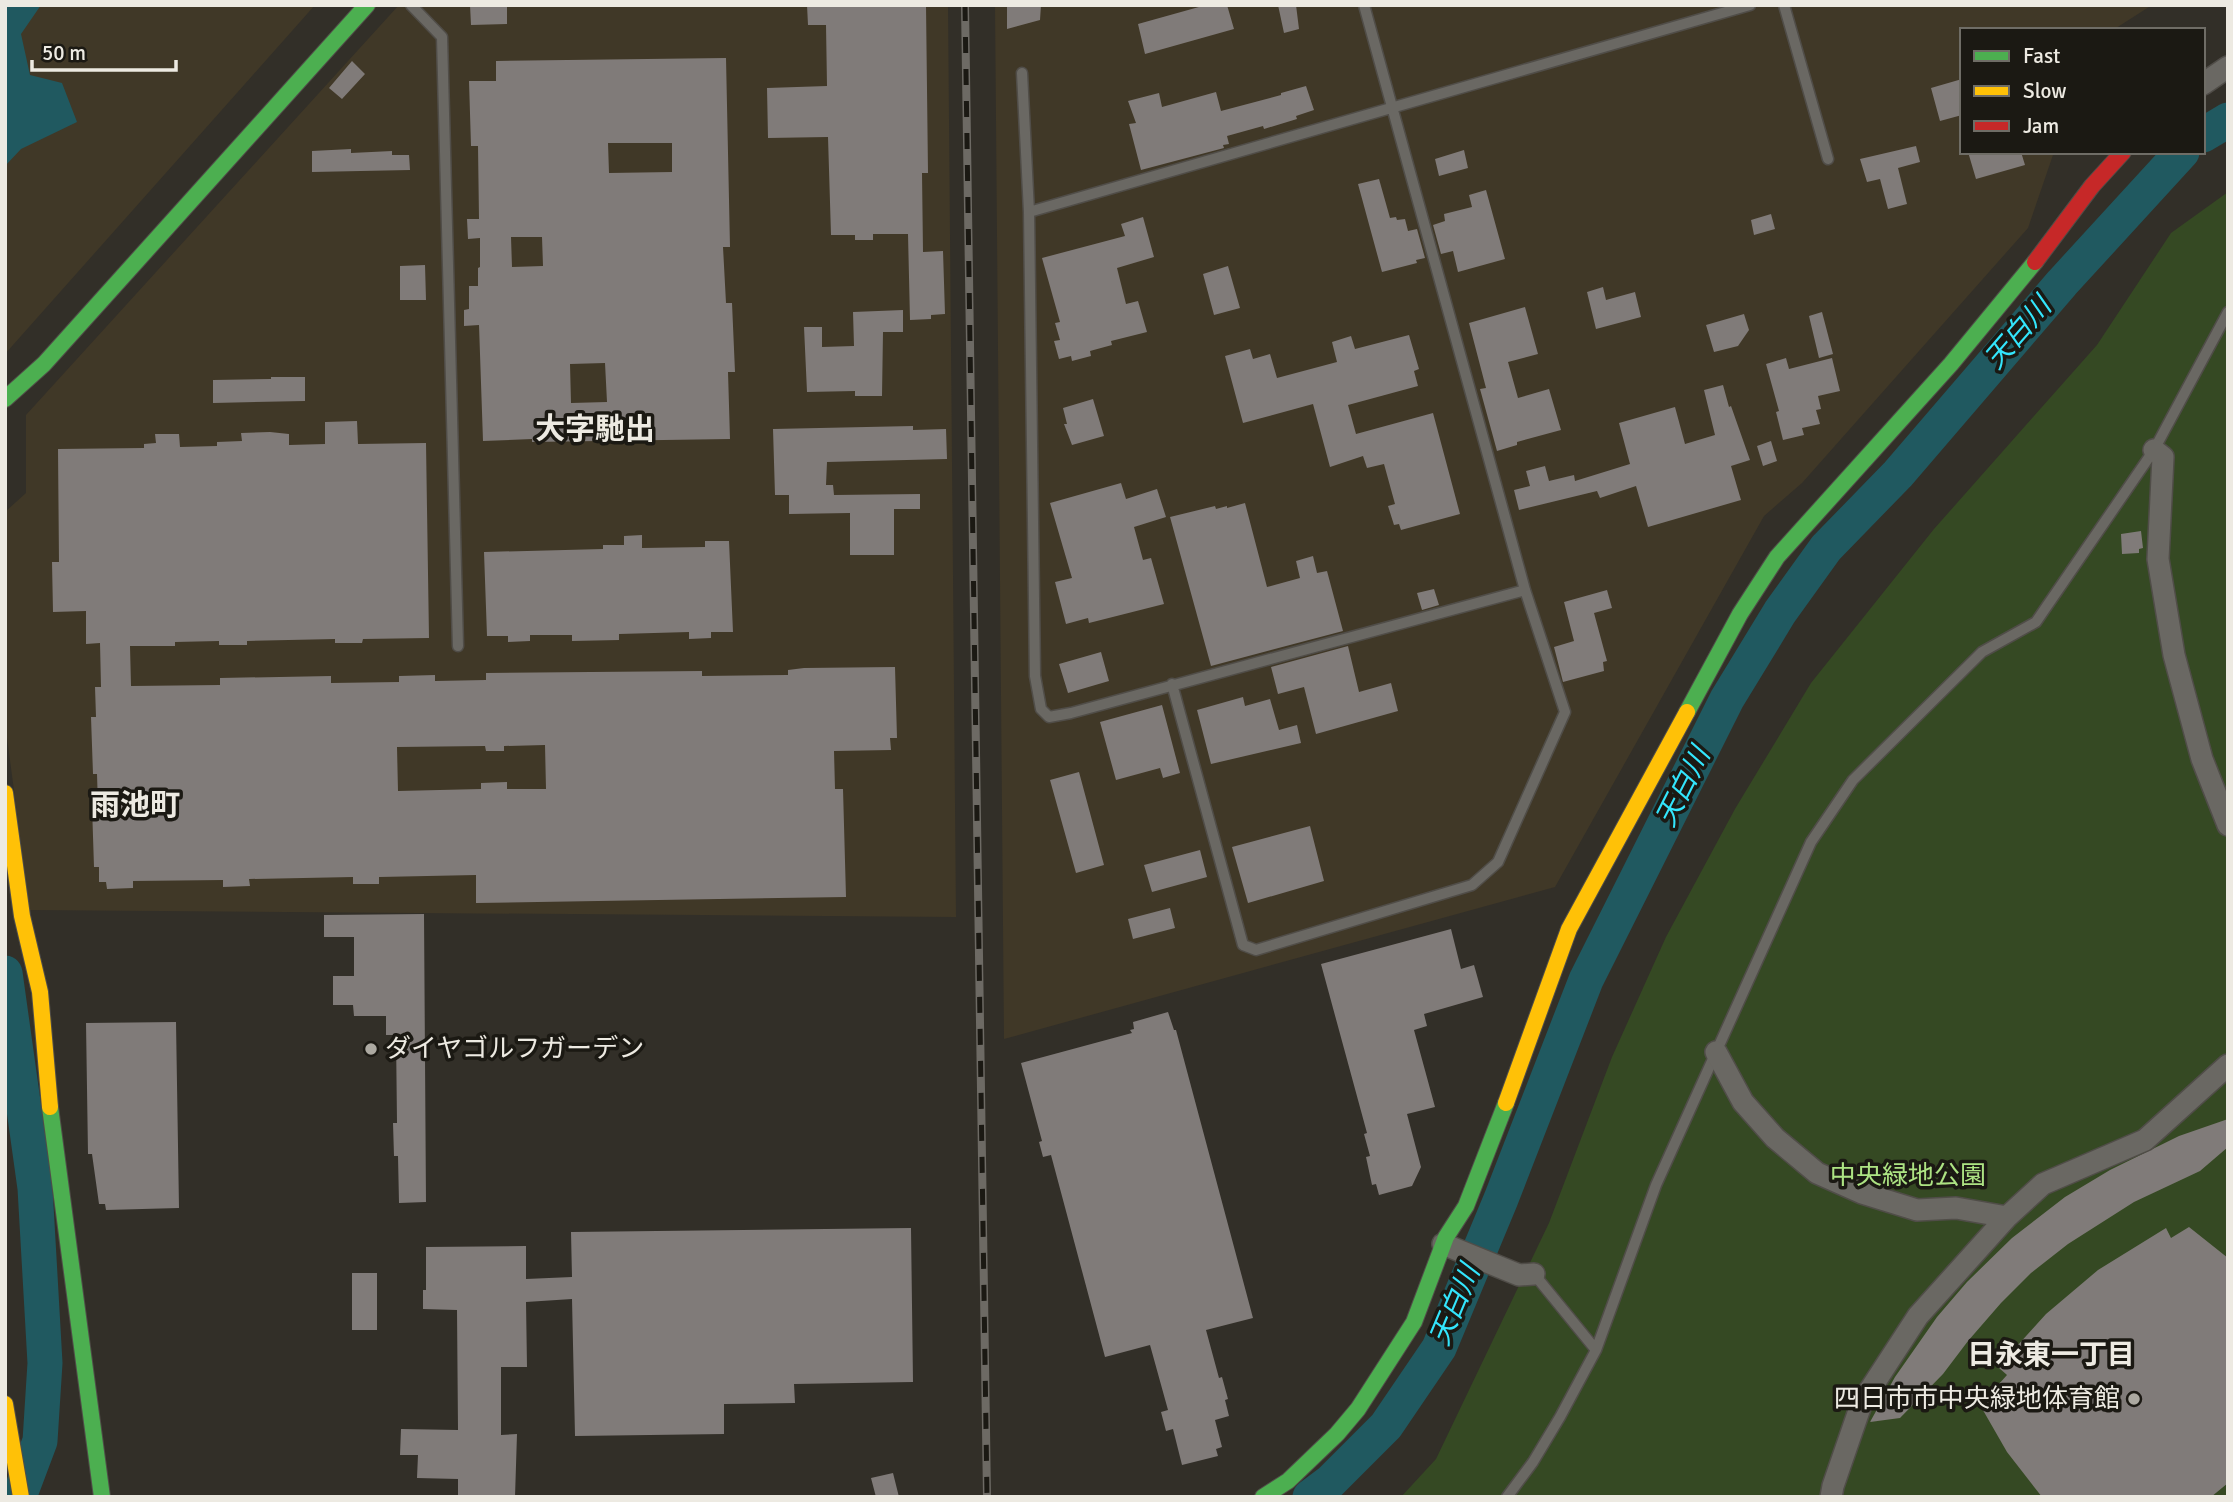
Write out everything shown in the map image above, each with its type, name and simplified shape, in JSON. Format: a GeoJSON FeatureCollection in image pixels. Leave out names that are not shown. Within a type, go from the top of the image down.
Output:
{"type":"FeatureCollection","features":[{"type":"Feature","properties":{"kind":"main road"},"geometry":{"type":"LineString","coordinates":[[5,399],[44,364],[367,5]]}},
{"type":"Feature","properties":{"kind":"main road"},"geometry":{"type":"LineString","coordinates":[[1264,1497],[1312,1460],[1357,1409],[1414,1322],[1448,1246],[1446,1237],[1466,1206],[1483,1166],[1569,929],[1740,614],[1777,557],[1984,326],[2041,255],[2092,183],[2121,154]]}},
{"type":"Feature","properties":{"kind":"main road"},"geometry":{"type":"LineString","coordinates":[[5,793],[22,916],[40,992],[53,1141],[102,1497]]}},
{"type":"Feature","properties":{"kind":"main road"},"geometry":{"type":"LineString","coordinates":[[5,1404],[21,1497]]}},
{"type":"Feature","properties":{"kind":"street"},"geometry":{"type":"LineString","coordinates":[[2205,83],[2228,67]]}},
{"type":"Feature","properties":{"kind":"street"},"geometry":{"type":"LineString","coordinates":[[2154,450],[2164,457],[2158,559],[2175,656],[2202,759],[2228,825]]}},
{"type":"Feature","properties":{"kind":"street"},"geometry":{"type":"LineString","coordinates":[[1716,1052],[1743,1102],[1775,1138],[1817,1173],[1862,1193],[1917,1210],[1956,1208],[2007,1217]]}},
{"type":"Feature","properties":{"kind":"street"},"geometry":{"type":"LineString","coordinates":[[1831,1497],[1862,1402],[1918,1316],[2007,1217],[2043,1184],[2145,1140],[2228,1065]]}},
{"type":"Feature","properties":{"kind":"street"},"geometry":{"type":"LineString","coordinates":[[1448,1246],[1526,1274]]}},
{"type":"Feature","properties":{"kind":"lane"},"geometry":{"type":"LineString","coordinates":[[411,5],[442,37],[458,646]]}},
{"type":"Feature","properties":{"kind":"lane"},"geometry":{"type":"LineString","coordinates":[[1172,684],[1243,945],[1256,950],[1472,885],[1498,862],[1565,712],[1525,590],[1364,5]]}},
{"type":"Feature","properties":{"kind":"lane"},"geometry":{"type":"LineString","coordinates":[[1029,212],[1750,5]]}},
{"type":"Feature","properties":{"kind":"lane"},"geometry":{"type":"LineString","coordinates":[[1784,5],[1828,159]]}},
{"type":"Feature","properties":{"kind":"lane"},"geometry":{"type":"LineString","coordinates":[[1022,73],[1029,212],[1035,676],[1041,709],[1049,717],[1525,590]]}},
{"type":"Feature","properties":{"kind":"lane"},"geometry":{"type":"LineString","coordinates":[[1507,1497],[1533,1462],[1596,1350],[1656,1185],[1808,848],[1853,780],[1982,652],[2036,622],[2154,450],[2228,312]]}},
{"type":"Feature","properties":{"kind":"lane"},"geometry":{"type":"LineString","coordinates":[[1526,1274],[1596,1350]]}},
{"type":"Feature","properties":{"kind":"shaded area"},"geometry":{"type":"Polygon","coordinates":[[[5,5],[315,5],[5,354],[5,5]]]}},
{"type":"Feature","properties":{"kind":"shaded area"},"geometry":{"type":"Polygon","coordinates":[[[399,5],[948,5],[956,917],[30,910],[5,723],[5,512],[26,493],[26,415],[399,5]]]}},
{"type":"Feature","properties":{"kind":"shaded area"},"geometry":{"type":"Polygon","coordinates":[[[995,5],[2152,5],[2116,28],[1960,28],[1960,154],[2053,154],[2028,228],[1802,483],[1764,516],[1555,887],[1004,1039],[995,5]]]}},
{"type":"Feature","properties":{"kind":"green space","name":"中央緑地公園"},"geometry":{"type":"Polygon","coordinates":[[[2228,192],[2228,1497],[1401,1497],[1436,1459],[1549,1223],[1612,1057],[1666,937],[1735,809],[1811,683],[1934,529],[2097,345],[2171,233],[2228,192]]]}},
{"type":"Feature","properties":{"kind":"water"},"geometry":{"type":"Polygon","coordinates":[[[5,5],[41,5],[21,34],[30,75],[62,83],[77,122],[21,149],[5,166],[5,5]]]}},
{"type":"Feature","properties":{"kind":"building"},"geometry":{"type":"Polygon","coordinates":[[[470,5],[507,5],[507,24],[471,25],[470,5]]]}},
{"type":"Feature","properties":{"kind":"building"},"geometry":{"type":"Polygon","coordinates":[[[807,5],[926,5],[928,173],[922,173],[923,252],[943,251],[945,314],[931,315],[931,319],[910,320],[908,234],[873,234],[873,240],[855,240],[855,235],[831,235],[828,137],[768,138],[767,88],[827,86],[826,25],[808,25],[807,5]]]}},
{"type":"Feature","properties":{"kind":"building"},"geometry":{"type":"Polygon","coordinates":[[[1007,5],[1041,5],[1040,20],[1007,29],[1007,5]]]}},
{"type":"Feature","properties":{"kind":"building"},"geometry":{"type":"Polygon","coordinates":[[[1206,5],[1227,5],[1234,29],[1145,54],[1138,24],[1206,5]]]}},
{"type":"Feature","properties":{"kind":"building"},"geometry":{"type":"Polygon","coordinates":[[[1278,5],[1296,5],[1299,29],[1284,33],[1278,5]]]}},
{"type":"Feature","properties":{"kind":"building"},"geometry":{"type":"Polygon","coordinates":[[[726,58],[730,247],[723,247],[726,303],[732,303],[735,372],[728,372],[730,439],[483,441],[479,325],[464,326],[464,310],[469,309],[469,286],[478,286],[480,267],[480,238],[468,239],[467,219],[479,219],[478,146],[471,146],[469,81],[496,81],[496,61],[726,58]],[[608,143],[609,173],[672,172],[672,143],[608,143]],[[511,237],[512,267],[543,266],[542,237],[511,237]],[[605,363],[570,364],[571,403],[607,402],[605,363]]]}},
{"type":"Feature","properties":{"kind":"building"},"geometry":{"type":"Polygon","coordinates":[[[352,61],[365,74],[342,99],[329,88],[352,61]]]}},
{"type":"Feature","properties":{"kind":"building"},"geometry":{"type":"Polygon","coordinates":[[[1960,80],[1960,116],[1940,121],[1931,88],[1960,80]]]}},
{"type":"Feature","properties":{"kind":"building"},"geometry":{"type":"Polygon","coordinates":[[[1306,86],[1314,110],[1296,116],[1297,119],[1227,136],[1229,144],[1223,145],[1224,148],[1141,170],[1129,124],[1136,123],[1128,101],[1159,93],[1162,107],[1216,92],[1221,111],[1306,86]]]}},
{"type":"Feature","properties":{"kind":"building"},"geometry":{"type":"Polygon","coordinates":[[[1916,146],[1920,162],[1898,168],[1907,204],[1888,209],[1880,179],[1867,182],[1860,159],[1916,146]]]}},
{"type":"Feature","properties":{"kind":"building"},"geometry":{"type":"Polygon","coordinates":[[[351,149],[351,153],[392,151],[392,155],[409,155],[410,170],[312,172],[312,151],[351,149]]]}},
{"type":"Feature","properties":{"kind":"building"},"geometry":{"type":"Polygon","coordinates":[[[1464,150],[1468,168],[1439,176],[1435,159],[1464,150]]]}},
{"type":"Feature","properties":{"kind":"building"},"geometry":{"type":"Polygon","coordinates":[[[1969,154],[2022,154],[2025,165],[1976,179],[1969,154]]]}},
{"type":"Feature","properties":{"kind":"building"},"geometry":{"type":"Polygon","coordinates":[[[1379,179],[1390,218],[1405,219],[1408,231],[1417,229],[1425,258],[1416,260],[1417,263],[1382,272],[1358,184],[1379,179]]]}},
{"type":"Feature","properties":{"kind":"building"},"geometry":{"type":"Polygon","coordinates":[[[1486,190],[1505,259],[1458,272],[1453,251],[1441,254],[1433,225],[1445,221],[1444,214],[1472,207],[1469,195],[1486,190]]]}},
{"type":"Feature","properties":{"kind":"building"},"geometry":{"type":"Polygon","coordinates":[[[1771,214],[1775,229],[1754,235],[1751,220],[1771,214]]]}},
{"type":"Feature","properties":{"kind":"building"},"geometry":{"type":"Polygon","coordinates":[[[1143,217],[1154,257],[1117,268],[1126,304],[1138,301],[1147,332],[1111,341],[1112,345],[1090,351],[1091,356],[1072,361],[1071,356],[1059,359],[1054,341],[1060,340],[1055,323],[1060,322],[1042,258],[1125,236],[1121,224],[1143,217]]]}},
{"type":"Feature","properties":{"kind":"building"},"geometry":{"type":"Polygon","coordinates":[[[425,265],[426,300],[400,300],[400,266],[425,265]]]}},
{"type":"Feature","properties":{"kind":"building"},"geometry":{"type":"Polygon","coordinates":[[[1228,266],[1240,308],[1214,315],[1203,274],[1228,266]]]}},
{"type":"Feature","properties":{"kind":"building"},"geometry":{"type":"Polygon","coordinates":[[[1603,287],[1606,300],[1635,292],[1641,317],[1596,329],[1587,292],[1603,287]]]}},
{"type":"Feature","properties":{"kind":"building"},"geometry":{"type":"Polygon","coordinates":[[[1525,307],[1538,354],[1508,362],[1518,398],[1549,389],[1561,430],[1517,442],[1517,445],[1497,451],[1480,389],[1486,388],[1469,323],[1525,307]]]}},
{"type":"Feature","properties":{"kind":"building"},"geometry":{"type":"Polygon","coordinates":[[[903,310],[903,332],[883,332],[882,396],[855,396],[855,391],[807,392],[804,327],[822,327],[822,347],[854,346],[853,312],[903,310]]]}},
{"type":"Feature","properties":{"kind":"building"},"geometry":{"type":"Polygon","coordinates":[[[1822,312],[1833,354],[1819,358],[1809,316],[1822,312]]]}},
{"type":"Feature","properties":{"kind":"building"},"geometry":{"type":"Polygon","coordinates":[[[1744,314],[1749,330],[1738,346],[1714,352],[1706,325],[1744,314]]]}},
{"type":"Feature","properties":{"kind":"building"},"geometry":{"type":"Polygon","coordinates":[[[1409,335],[1419,369],[1414,371],[1418,386],[1348,405],[1356,434],[1433,413],[1460,514],[1401,530],[1399,524],[1394,525],[1388,506],[1395,504],[1384,464],[1367,468],[1363,456],[1330,467],[1313,404],[1243,423],[1225,356],[1250,349],[1253,359],[1270,354],[1277,378],[1337,362],[1332,342],[1351,336],[1355,349],[1409,335]]]}},
{"type":"Feature","properties":{"kind":"building"},"geometry":{"type":"Polygon","coordinates":[[[1786,358],[1789,369],[1832,358],[1840,391],[1818,396],[1821,409],[1816,410],[1820,424],[1802,428],[1804,435],[1783,440],[1776,412],[1779,411],[1766,364],[1786,358]]]}},
{"type":"Feature","properties":{"kind":"building"},"geometry":{"type":"Polygon","coordinates":[[[305,377],[305,401],[213,403],[213,380],[305,377]]]}},
{"type":"Feature","properties":{"kind":"building"},"geometry":{"type":"Polygon","coordinates":[[[1723,385],[1750,460],[1731,466],[1741,500],[1648,527],[1636,486],[1600,498],[1597,491],[1519,510],[1514,490],[1530,486],[1526,471],[1545,466],[1549,481],[1574,475],[1575,481],[1630,464],[1619,423],[1675,407],[1685,444],[1715,435],[1704,390],[1723,385]]]}},
{"type":"Feature","properties":{"kind":"building"},"geometry":{"type":"Polygon","coordinates":[[[1093,399],[1104,436],[1072,445],[1064,424],[1067,424],[1063,408],[1093,399]]]}},
{"type":"Feature","properties":{"kind":"building"},"geometry":{"type":"Polygon","coordinates":[[[357,421],[358,444],[426,443],[429,638],[363,639],[362,643],[335,643],[335,639],[247,641],[247,645],[219,645],[219,641],[175,642],[175,646],[130,646],[131,686],[220,685],[220,678],[331,676],[331,683],[399,682],[399,676],[435,675],[435,681],[486,680],[486,673],[702,671],[702,676],[788,675],[788,670],[804,668],[895,667],[897,738],[890,738],[891,750],[834,751],[835,789],[843,789],[846,897],[476,903],[476,875],[379,877],[379,884],[353,884],[353,877],[249,879],[250,886],[223,887],[223,880],[133,881],[133,888],[107,889],[106,882],[99,882],[99,867],[94,867],[92,806],[98,806],[97,774],[93,774],[91,717],[96,717],[95,687],[101,687],[100,643],[86,644],[86,611],[53,612],[52,562],[59,562],[58,449],[144,448],[144,444],[156,443],[155,434],[179,434],[180,447],[217,446],[217,442],[242,441],[241,433],[270,432],[289,434],[289,445],[325,444],[325,422],[357,421]],[[545,745],[504,746],[504,751],[486,751],[485,746],[397,747],[398,791],[481,789],[481,783],[507,782],[507,789],[546,789],[545,745]]]}},
{"type":"Feature","properties":{"kind":"building"},"geometry":{"type":"Polygon","coordinates":[[[913,426],[913,430],[946,429],[947,459],[827,462],[826,485],[833,485],[834,495],[920,494],[920,509],[894,509],[894,555],[850,555],[850,513],[789,514],[789,495],[775,495],[773,429],[913,426]]]}},
{"type":"Feature","properties":{"kind":"building"},"geometry":{"type":"Polygon","coordinates":[[[1771,441],[1777,461],[1763,466],[1757,446],[1771,441]]]}},
{"type":"Feature","properties":{"kind":"building"},"geometry":{"type":"Polygon","coordinates":[[[1121,483],[1126,499],[1157,489],[1166,517],[1134,527],[1143,560],[1151,558],[1164,604],[1089,623],[1088,618],[1066,624],[1055,582],[1072,578],[1050,503],[1121,483]]]}},
{"type":"Feature","properties":{"kind":"building"},"geometry":{"type":"Polygon","coordinates":[[[1245,503],[1267,587],[1300,578],[1296,561],[1313,556],[1317,573],[1327,571],[1343,631],[1211,666],[1170,517],[1215,506],[1216,509],[1227,508],[1245,503]]]}},
{"type":"Feature","properties":{"kind":"building"},"geometry":{"type":"Polygon","coordinates":[[[2141,531],[2143,548],[2139,549],[2139,553],[2122,554],[2121,534],[2141,531]]]}},
{"type":"Feature","properties":{"kind":"building"},"geometry":{"type":"Polygon","coordinates":[[[642,535],[642,548],[705,547],[705,541],[729,541],[733,632],[711,632],[711,638],[689,639],[689,632],[619,634],[619,640],[572,641],[572,635],[530,635],[530,641],[508,642],[508,636],[487,636],[484,552],[603,549],[603,545],[624,545],[624,536],[642,535]]]}},
{"type":"Feature","properties":{"kind":"building"},"geometry":{"type":"Polygon","coordinates":[[[1434,589],[1439,605],[1422,610],[1417,593],[1434,589]]]}},
{"type":"Feature","properties":{"kind":"building"},"geometry":{"type":"Polygon","coordinates":[[[1607,590],[1612,608],[1594,613],[1607,661],[1603,662],[1604,671],[1563,682],[1554,647],[1574,641],[1564,602],[1607,590]]]}},
{"type":"Feature","properties":{"kind":"building"},"geometry":{"type":"Polygon","coordinates":[[[1348,646],[1359,692],[1391,683],[1398,711],[1316,734],[1304,687],[1278,694],[1271,667],[1348,646]]]}},
{"type":"Feature","properties":{"kind":"building"},"geometry":{"type":"Polygon","coordinates":[[[1101,652],[1109,681],[1068,693],[1059,664],[1101,652]]]}},
{"type":"Feature","properties":{"kind":"building"},"geometry":{"type":"Polygon","coordinates":[[[1243,697],[1245,706],[1270,699],[1279,730],[1297,725],[1301,743],[1211,764],[1197,710],[1243,697]]]}},
{"type":"Feature","properties":{"kind":"building"},"geometry":{"type":"Polygon","coordinates":[[[1162,705],[1180,773],[1163,778],[1160,768],[1116,780],[1100,722],[1162,705]]]}},
{"type":"Feature","properties":{"kind":"building"},"geometry":{"type":"Polygon","coordinates":[[[1079,772],[1104,865],[1076,873],[1050,780],[1079,772]]]}},
{"type":"Feature","properties":{"kind":"building"},"geometry":{"type":"Polygon","coordinates":[[[1310,826],[1324,881],[1248,903],[1232,847],[1310,826]]]}},
{"type":"Feature","properties":{"kind":"building"},"geometry":{"type":"Polygon","coordinates":[[[1200,850],[1207,877],[1152,892],[1144,865],[1200,850]]]}},
{"type":"Feature","properties":{"kind":"building"},"geometry":{"type":"Polygon","coordinates":[[[1170,908],[1175,928],[1133,939],[1128,919],[1170,908]]]}},
{"type":"Feature","properties":{"kind":"building"},"geometry":{"type":"Polygon","coordinates":[[[424,914],[426,1202],[399,1203],[398,1156],[394,1156],[393,1123],[397,1123],[396,1035],[386,1035],[386,1016],[354,1016],[353,1005],[333,1005],[333,976],[354,976],[354,937],[324,937],[324,915],[424,914]]]}},
{"type":"Feature","properties":{"kind":"building"},"geometry":{"type":"Polygon","coordinates":[[[1451,929],[1461,969],[1474,965],[1483,997],[1424,1014],[1427,1026],[1414,1030],[1435,1107],[1407,1114],[1421,1167],[1412,1186],[1379,1195],[1376,1184],[1372,1185],[1366,1157],[1370,1156],[1364,1134],[1367,1133],[1321,964],[1451,929]]]}},
{"type":"Feature","properties":{"kind":"building"},"geometry":{"type":"Polygon","coordinates":[[[1168,1012],[1176,1030],[1253,1318],[1206,1330],[1219,1378],[1222,1377],[1228,1399],[1225,1400],[1229,1416],[1215,1420],[1222,1447],[1216,1449],[1218,1456],[1182,1465],[1173,1429],[1166,1431],[1161,1412],[1168,1410],[1150,1345],[1105,1357],[1051,1155],[1043,1157],[1039,1142],[1042,1141],[1021,1063],[1132,1033],[1130,1030],[1134,1029],[1133,1022],[1168,1012]]]}},
{"type":"Feature","properties":{"kind":"building"},"geometry":{"type":"Polygon","coordinates":[[[176,1022],[179,1208],[106,1210],[105,1204],[99,1204],[92,1154],[88,1154],[86,1023],[176,1022]]]}},
{"type":"Feature","properties":{"kind":"building"},"geometry":{"type":"Polygon","coordinates":[[[2228,1119],[2228,1147],[2200,1171],[2134,1202],[2068,1244],[2031,1273],[2001,1303],[1943,1374],[1900,1418],[1870,1422],[1895,1377],[1937,1317],[1967,1282],[2012,1238],[2065,1197],[2110,1170],[2179,1136],[2228,1119]]]}},
{"type":"Feature","properties":{"kind":"building"},"geometry":{"type":"Polygon","coordinates":[[[2189,1227],[2228,1258],[2228,1483],[2211,1497],[2042,1497],[2007,1452],[1980,1405],[2007,1375],[1998,1367],[2046,1314],[2098,1270],[2166,1228],[2171,1238],[2189,1227]]]}},
{"type":"Feature","properties":{"kind":"building"},"geometry":{"type":"Polygon","coordinates":[[[911,1228],[913,1382],[794,1384],[795,1403],[724,1404],[724,1434],[575,1436],[572,1299],[526,1302],[527,1367],[501,1367],[501,1435],[517,1434],[515,1497],[458,1497],[458,1479],[417,1478],[418,1455],[400,1455],[401,1429],[458,1430],[457,1310],[423,1309],[426,1247],[526,1246],[526,1279],[572,1277],[571,1232],[911,1228]]]}},
{"type":"Feature","properties":{"kind":"building"},"geometry":{"type":"Polygon","coordinates":[[[352,1273],[377,1273],[377,1330],[352,1330],[352,1273]]]}},
{"type":"Feature","properties":{"kind":"building"},"geometry":{"type":"Polygon","coordinates":[[[893,1473],[899,1497],[876,1497],[871,1478],[893,1473]]]}},
{"type":"Feature","properties":{"kind":"waterway","name":"天白川"},"geometry":{"type":"LineString","coordinates":[[2205,134],[2228,120]]}},
{"type":"Feature","properties":{"kind":"waterway","name":"天白川"},"geometry":{"type":"LineString","coordinates":[[1310,1497],[1330,1482],[1386,1426],[1439,1348],[1501,1199],[1586,980],[1727,699],[1780,612],[1826,548],[1898,474],[2062,283],[2180,154]]}},
{"type":"Feature","properties":{"kind":"waterway"},"geometry":{"type":"LineString","coordinates":[[5,973],[35,1188],[45,1363],[40,1441],[19,1497]]}},
{"type":"Feature","properties":{"kind":"railway"},"geometry":{"type":"LineString","coordinates":[[965,5],[987,1497]]}},
{"type":"Feature","properties":{"kind":"traffic: fast"},"geometry":{"type":"LineString","coordinates":[[5,399],[44,364],[367,5]]}},
{"type":"Feature","properties":{"kind":"traffic: fast"},"geometry":{"type":"LineString","coordinates":[[1687,712],[1740,614],[1777,557],[1951,364],[2035,262]]}},
{"type":"Feature","properties":{"kind":"traffic: fast"},"geometry":{"type":"LineString","coordinates":[[1263,1497],[1288,1481],[1337,1434],[1358,1409],[1414,1322],[1446,1237],[1466,1206],[1506,1103]]}},
{"type":"Feature","properties":{"kind":"traffic: fast"},"geometry":{"type":"LineString","coordinates":[[50,1107],[102,1497]]}},
{"type":"Feature","properties":{"kind":"traffic: slow"},"geometry":{"type":"LineString","coordinates":[[1506,1103],[1569,929],[1687,712]]}},
{"type":"Feature","properties":{"kind":"traffic: slow"},"geometry":{"type":"LineString","coordinates":[[5,793],[22,916],[40,992],[50,1107]]}},
{"type":"Feature","properties":{"kind":"traffic: slow"},"geometry":{"type":"LineString","coordinates":[[5,1404],[21,1497]]}},
{"type":"Feature","properties":{"kind":"traffic: jam"},"geometry":{"type":"LineString","coordinates":[[2035,262],[2092,186],[2121,154]]}},
{"type":"Feature","properties":{"kind":"place","name":"ダイヤゴルフガーデン"},"geometry":{"type":"Point","coordinates":[371,1049]}},
{"type":"Feature","properties":{"kind":"place","name":"四日市市中央緑地体育館"},"geometry":{"type":"Point","coordinates":[2134,1399]}},
{"type":"Feature","properties":{"kind":"district","name":"大字馳出"},"geometry":{"type":"Point","coordinates":[595,429]}},
{"type":"Feature","properties":{"kind":"district","name":"雨池町"},"geometry":{"type":"Point","coordinates":[135,805]}},
{"type":"Feature","properties":{"kind":"district","name":"日永東一丁目"},"geometry":{"type":"Point","coordinates":[2051,1355]}}]}
